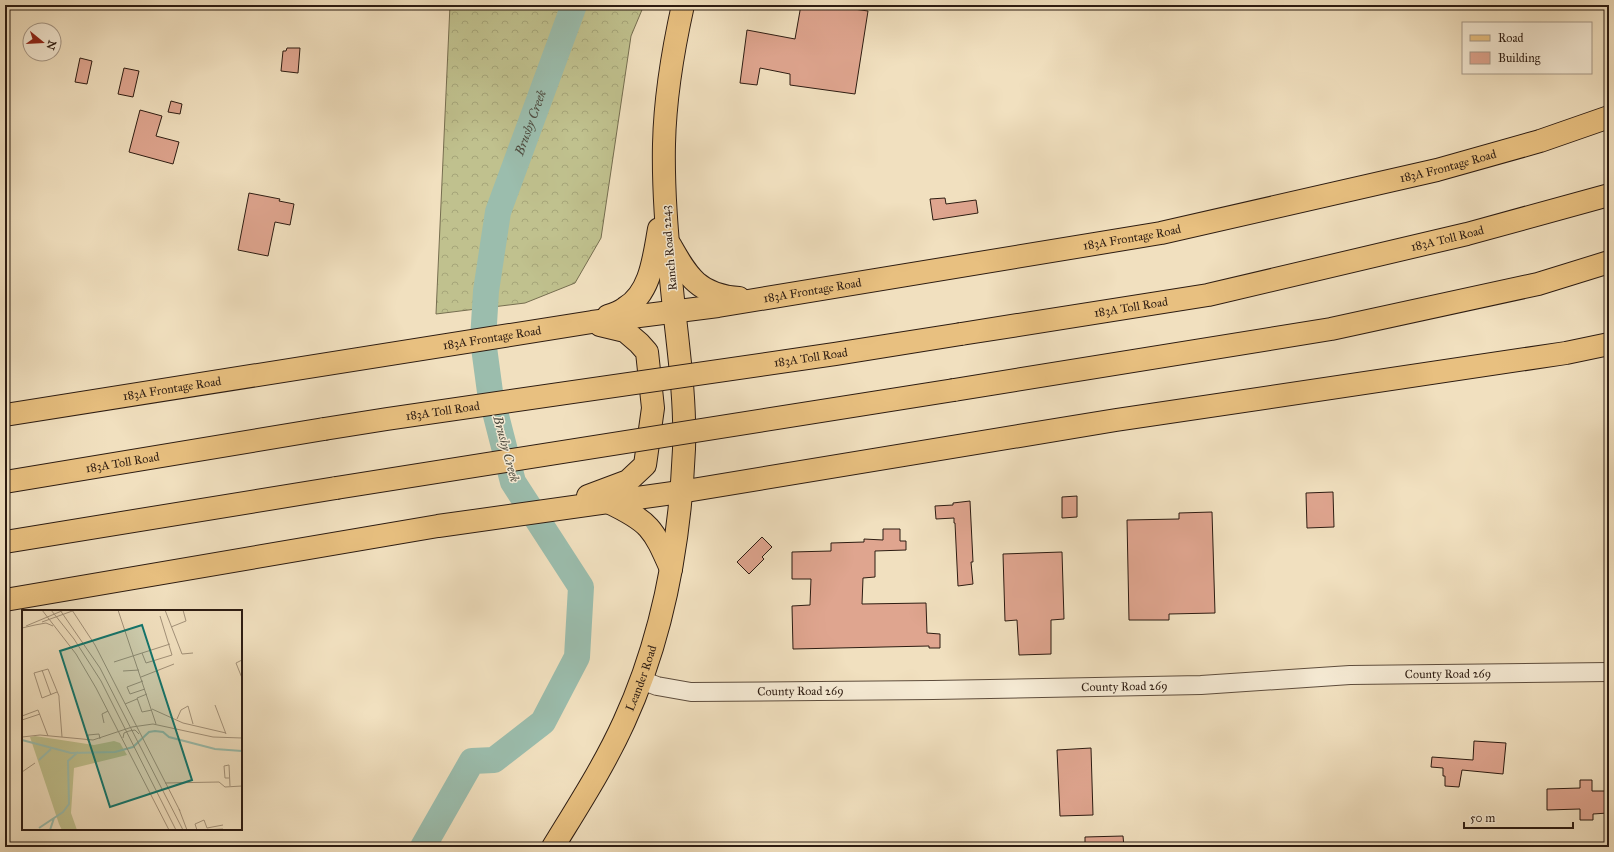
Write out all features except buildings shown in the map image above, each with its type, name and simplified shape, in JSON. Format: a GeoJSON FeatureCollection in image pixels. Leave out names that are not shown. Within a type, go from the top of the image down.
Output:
{"type":"FeatureCollection","features":[{"type":"Feature","properties":{"kind":"main road","name":"Ranch Road 2243"},"geometry":{"type":"LineString","coordinates":[[680,492],[684,449],[682,403],[665,202],[664,142],[668,91],[675,39],[683,5]]}},
{"type":"Feature","properties":{"kind":"main road","name":"183A Frontage Road"},"geometry":{"type":"LineString","coordinates":[[5,415],[592,322],[675,312],[764,298],[1161,233],[1437,170],[1540,141],[1609,117]]}},
{"type":"Feature","properties":{"kind":"main road","name":"183A Toll Road"},"geometry":{"type":"LineString","coordinates":[[5,482],[387,418],[835,354],[1208,295],[1467,234],[1609,195]]}},
{"type":"Feature","properties":{"kind":"main road"},"geometry":{"type":"LineString","coordinates":[[592,322],[626,308],[636,299],[644,286],[652,269],[665,202]]}},
{"type":"Feature","properties":{"kind":"main road"},"geometry":{"type":"LineString","coordinates":[[668,241],[686,272],[700,286],[714,294],[727,297],[764,298]]}},
{"type":"Feature","properties":{"kind":"main road"},"geometry":{"type":"LineString","coordinates":[[5,542],[1331,329],[1538,284],[1609,262]]}},
{"type":"Feature","properties":{"kind":"main road"},"geometry":{"type":"LineString","coordinates":[[592,322],[625,331],[647,352],[653,408],[645,464],[628,481],[603,499]]}},
{"type":"Feature","properties":{"kind":"main road"},"geometry":{"type":"LineString","coordinates":[[5,600],[438,526],[551,510],[603,499],[680,492],[1116,420],[1566,353],[1609,344]]}},
{"type":"Feature","properties":{"kind":"main road","name":"Leander Road"},"geometry":{"type":"LineString","coordinates":[[553,847],[602,767],[624,721],[641,680],[663,609],[671,569],[680,492]]}},
{"type":"Feature","properties":{"kind":"main road"},"geometry":{"type":"LineString","coordinates":[[603,499],[632,513],[644,521],[659,541],[671,569]]}},
{"type":"Feature","properties":{"kind":"street","name":"County Road 269"},"geometry":{"type":"LineString","coordinates":[[641,680],[657,686],[691,692],[933,690],[1201,685],[1350,675],[1609,672]]}},
{"type":"Feature","properties":{"kind":"green space"},"geometry":{"type":"Polygon","coordinates":[[[450,5],[644,5],[631,36],[601,238],[575,283],[525,303],[436,314],[450,5]]]}},
{"type":"Feature","properties":{"kind":"waterway","name":"Brushy Creek"},"geometry":{"type":"LineString","coordinates":[[423,847],[472,761],[494,760],[543,722],[577,657],[581,587],[513,482],[490,392],[483,340],[486,291],[498,212],[574,5]]}}]}
